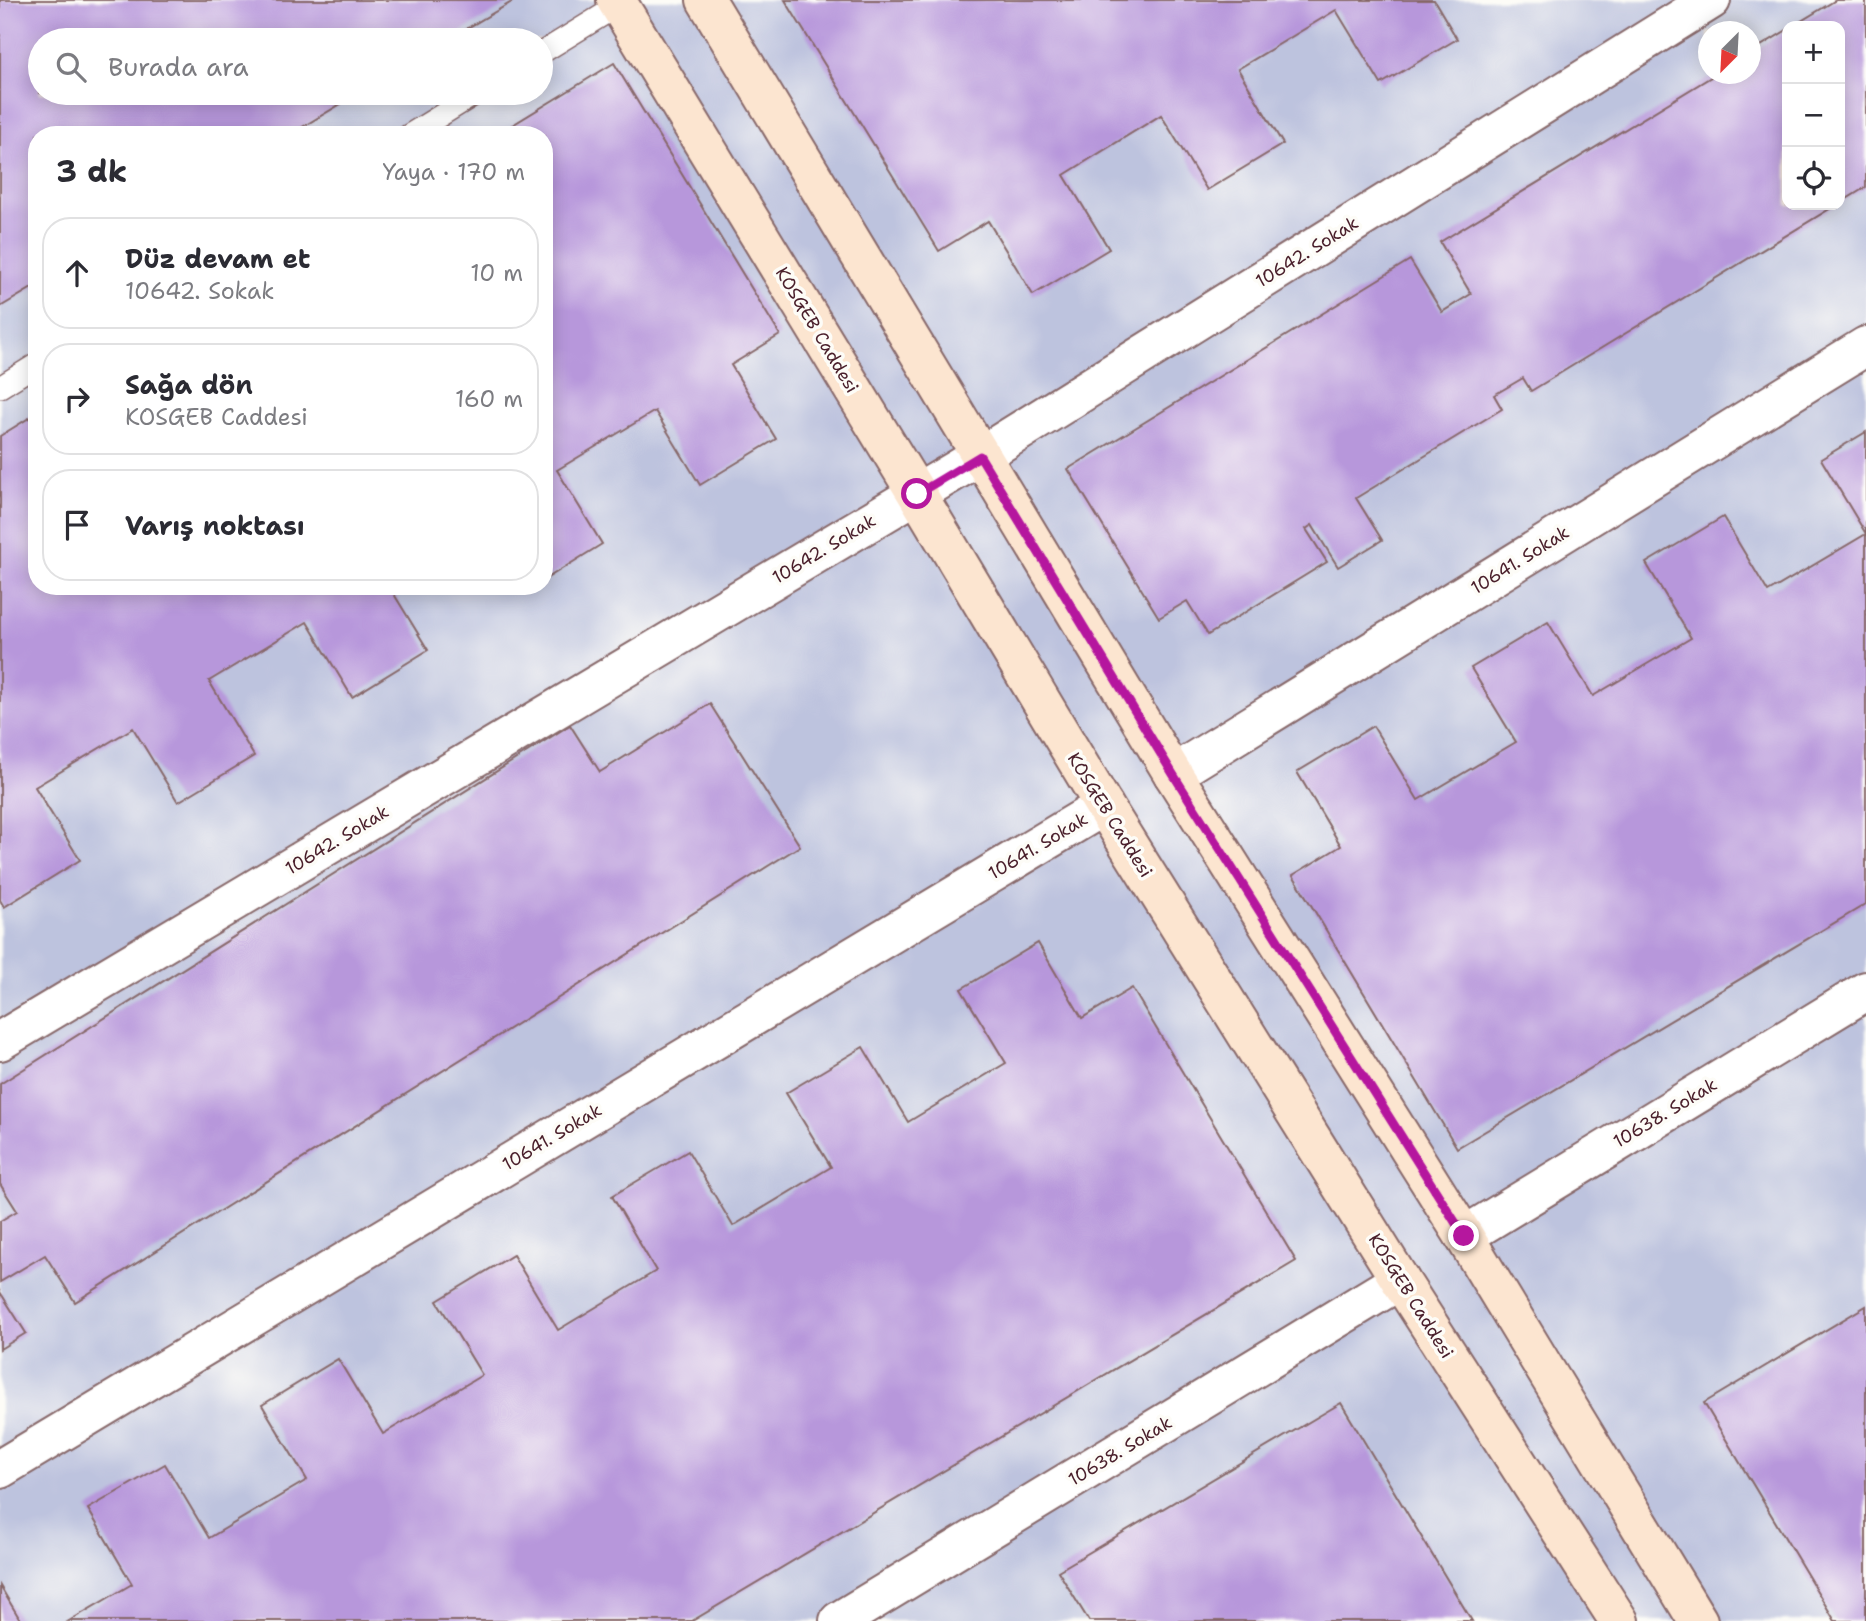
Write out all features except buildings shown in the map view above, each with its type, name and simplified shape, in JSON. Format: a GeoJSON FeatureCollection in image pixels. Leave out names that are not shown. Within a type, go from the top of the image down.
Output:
{"type":"FeatureCollection","features":[{"type":"Feature","properties":{"kind":"main road"},"geometry":{"type":"LineString","coordinates":[[706,0],[1173,774],[1464,1236],[1698,1621]]}},
{"type":"Feature","properties":{"kind":"main road","name":"KOSGEB Caddesi"},"geometry":{"type":"LineString","coordinates":[[618,2],[1104,806],[1400,1280],[1619,1621]]}},
{"type":"Feature","properties":{"kind":"street","name":"10642. Sokak"},"geometry":{"type":"LineString","coordinates":[[0,1041],[980,456],[1711,0]]}},
{"type":"Feature","properties":{"kind":"street","name":"10641. Sokak"},"geometry":{"type":"LineString","coordinates":[[1173,774],[1866,346]]}},
{"type":"Feature","properties":{"kind":"street","name":"10641. Sokak"},"geometry":{"type":"LineString","coordinates":[[0,1469],[1104,806]]}},
{"type":"Feature","properties":{"kind":"street","name":"10638. Sokak"},"geometry":{"type":"LineString","coordinates":[[1464,1236],[1866,991]]}},
{"type":"Feature","properties":{"kind":"street","name":"10638. Sokak"},"geometry":{"type":"LineString","coordinates":[[839,1621],[1400,1280]]}},
{"type":"Feature","properties":{"kind":"lane"},"geometry":{"type":"LineString","coordinates":[[553,45],[618,2]]}},
{"type":"Feature","properties":{"kind":"lane"},"geometry":{"type":"LineString","coordinates":[[424,126],[458,105]]}},
{"type":"Feature","properties":{"kind":"lane"},"geometry":{"type":"LineString","coordinates":[[0,387],[28,370]]}},
{"type":"Feature","properties":{"kind":"shaded area"},"geometry":{"type":"Polygon","coordinates":[[[0,0],[1866,0],[1866,1621],[0,1621],[0,0]]]}},
{"type":"Feature","properties":{"kind":"route"},"geometry":{"type":"LineString","coordinates":[[917,494],[980,456],[1173,774],[1464,1236]]}}]}
